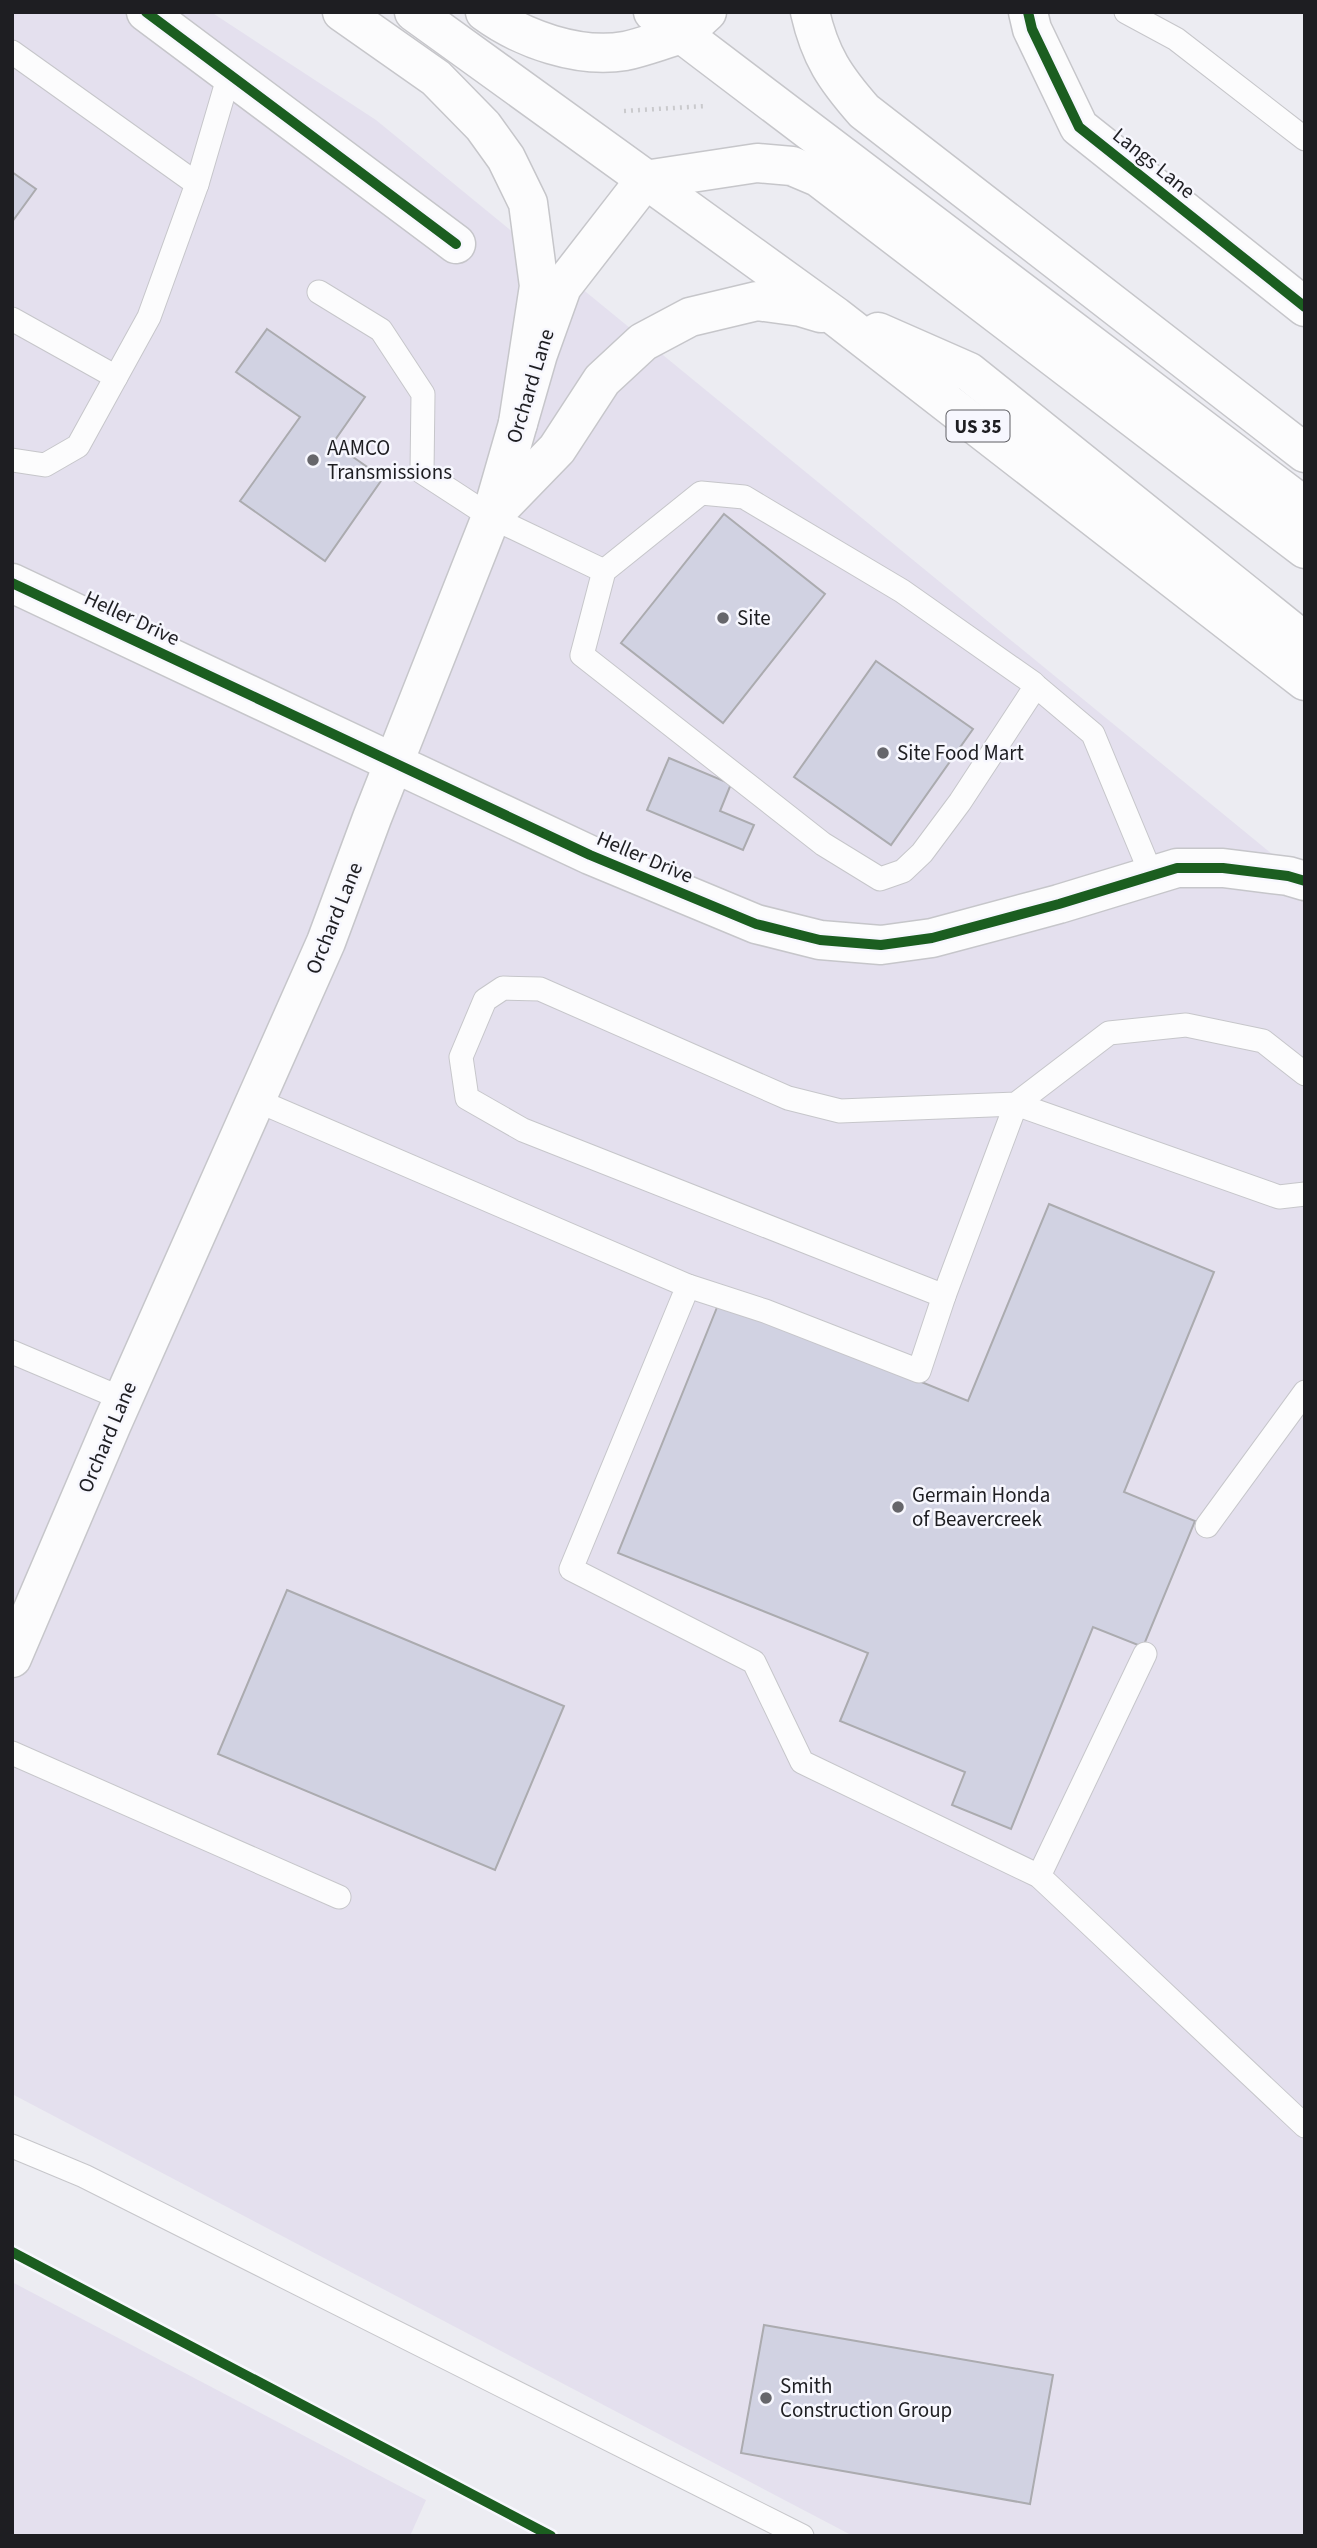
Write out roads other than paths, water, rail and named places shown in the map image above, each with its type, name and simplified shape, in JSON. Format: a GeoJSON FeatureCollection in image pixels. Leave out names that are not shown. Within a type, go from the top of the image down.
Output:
{"type":"FeatureCollection","features":[{"type":"Feature","properties":{"kind":"main road"},"geometry":{"type":"LineString","coordinates":[[146,12],[456,244]]}},
{"type":"Feature","properties":{"kind":"main road"},"geometry":{"type":"LineString","coordinates":[[342,12],[436,78],[483,126],[506,158],[528,203],[539,286],[517,422]]}},
{"type":"Feature","properties":{"kind":"main road","name":"US 35"},"geometry":{"type":"LineString","coordinates":[[414,12],[835,316],[1305,681]]}},
{"type":"Feature","properties":{"kind":"main road"},"geometry":{"type":"LineString","coordinates":[[485,12],[506,28],[579,53],[624,51],[681,19],[1305,508]]}},
{"type":"Feature","properties":{"kind":"main road"},"geometry":{"type":"LineString","coordinates":[[810,12],[828,66],[864,111],[1305,453]]}},
{"type":"Feature","properties":{"kind":"main road","name":"Langs Lane"},"geometry":{"type":"LineString","coordinates":[[1028,12],[1032,29],[1079,127],[1305,307]]}},
{"type":"Feature","properties":{"kind":"main road"},"geometry":{"type":"LineString","coordinates":[[645,180],[757,163],[792,166],[818,177],[1305,549]]}},
{"type":"Feature","properties":{"kind":"main road","name":"Orchard Lane"},"geometry":{"type":"LineString","coordinates":[[12,1658],[123,1399],[326,942],[492,517],[517,422],[562,287],[645,180]]}},
{"type":"Feature","properties":{"kind":"main road"},"geometry":{"type":"LineString","coordinates":[[492,517],[557,449],[602,380],[643,342],[690,317],[757,301],[801,307],[881,333],[969,372],[1305,642]]}},
{"type":"Feature","properties":{"kind":"main road","name":"Heller Drive"},"geometry":{"type":"LineString","coordinates":[[12,583],[590,855],[743,919],[820,940],[881,945],[932,938],[1059,904],[1177,868],[1223,868],[1288,876],[1305,881]]}},
{"type":"Feature","properties":{"kind":"lane"},"geometry":{"type":"LineString","coordinates":[[1126,12],[1176,39],[1305,139]]}},
{"type":"Feature","properties":{"kind":"lane"},"geometry":{"type":"LineString","coordinates":[[12,52],[197,184]]}},
{"type":"Feature","properties":{"kind":"lane"},"geometry":{"type":"LineString","coordinates":[[12,460],[45,465],[78,446],[117,377],[149,317],[197,184],[229,75]]}},
{"type":"Feature","properties":{"kind":"lane"},"geometry":{"type":"LineString","coordinates":[[319,292],[381,330],[423,394],[422,472],[492,517],[604,571]]}},
{"type":"Feature","properties":{"kind":"lane"},"geometry":{"type":"LineString","coordinates":[[12,319],[117,377]]}},
{"type":"Feature","properties":{"kind":"lane"},"geometry":{"type":"LineString","coordinates":[[1036,686],[960,802],[922,853],[903,871],[880,879],[823,844],[582,655],[604,571],[701,493],[744,497],[902,591],[1036,686],[1093,734],[1152,876]]}},
{"type":"Feature","properties":{"kind":"lane"},"geometry":{"type":"LineString","coordinates":[[944,1296],[523,1130],[467,1098],[461,1056],[485,1000],[503,988],[540,989],[788,1098],[840,1111],[1016,1104],[1279,1197],[1305,1194]]}},
{"type":"Feature","properties":{"kind":"lane"},"geometry":{"type":"LineString","coordinates":[[256,1100],[688,1286],[765,1311],[919,1371],[944,1296],[1016,1104],[1109,1033],[1186,1025],[1263,1041],[1305,1074]]}},
{"type":"Feature","properties":{"kind":"lane"},"geometry":{"type":"LineString","coordinates":[[688,1286],[571,1569],[754,1662],[802,1762],[1039,1876],[1305,2126]]}},
{"type":"Feature","properties":{"kind":"lane"},"geometry":{"type":"LineString","coordinates":[[12,1352],[123,1399]]}},
{"type":"Feature","properties":{"kind":"lane"},"geometry":{"type":"LineString","coordinates":[[1207,1525],[1305,1392]]}},
{"type":"Feature","properties":{"kind":"lane"},"geometry":{"type":"LineString","coordinates":[[1039,1876],[1145,1654]]}},
{"type":"Feature","properties":{"kind":"lane"},"geometry":{"type":"LineString","coordinates":[[12,1753],[339,1897]]}},
{"type":"Feature","properties":{"kind":"lane"},"geometry":{"type":"LineString","coordinates":[[12,2146],[84,2176],[802,2536]]}},
{"type":"Feature","properties":{"kind":"place","name":"AAMCO Transmissions"},"geometry":{"type":"Point","coordinates":[313,460]}},
{"type":"Feature","properties":{"kind":"place","name":"Site"},"geometry":{"type":"Point","coordinates":[723,618]}},
{"type":"Feature","properties":{"kind":"place","name":"Site Food Mart"},"geometry":{"type":"Point","coordinates":[883,753]}},
{"type":"Feature","properties":{"kind":"place","name":"Germain Honda of Beavercreek"},"geometry":{"type":"Point","coordinates":[898,1507]}},
{"type":"Feature","properties":{"kind":"place","name":"Smith Construction Group"},"geometry":{"type":"Point","coordinates":[766,2398]}}]}
